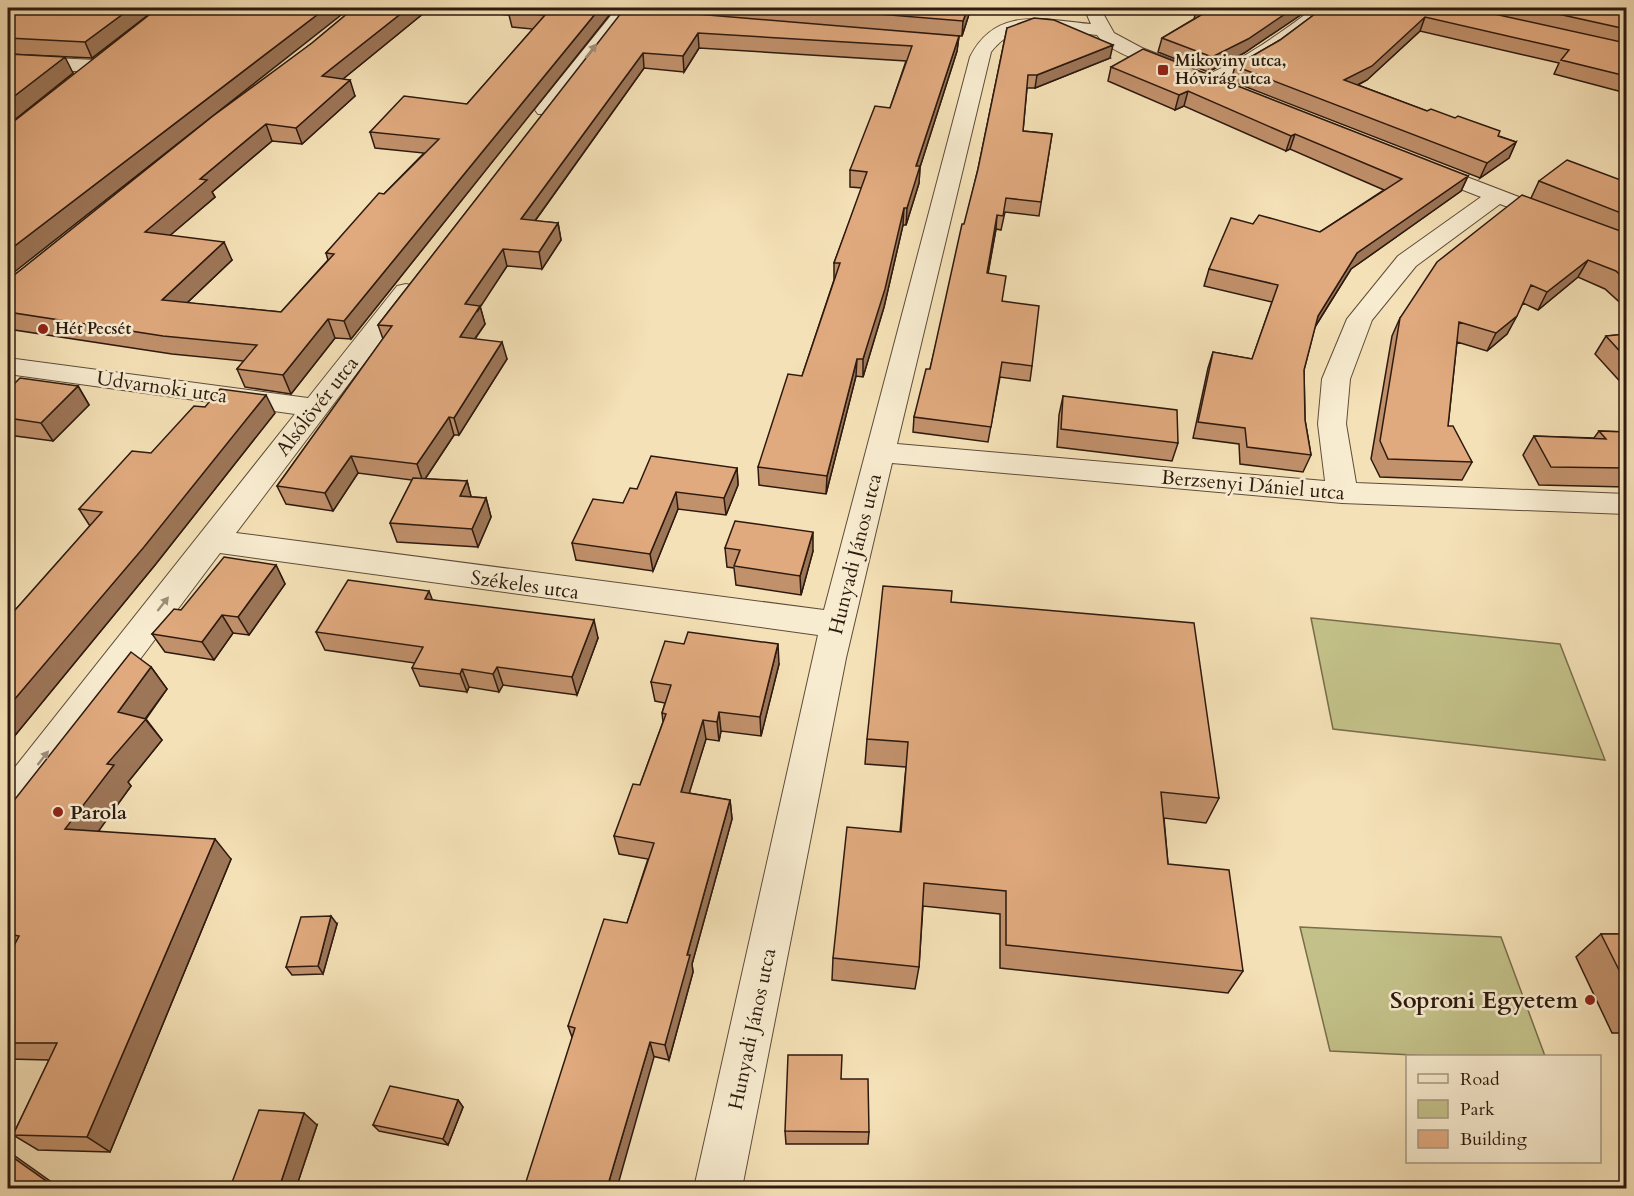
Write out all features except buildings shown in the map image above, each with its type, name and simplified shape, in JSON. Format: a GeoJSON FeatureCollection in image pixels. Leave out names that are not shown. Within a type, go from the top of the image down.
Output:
{"type":"FeatureCollection","features":[{"type":"Feature","properties":{"kind":"street"},"geometry":{"type":"LineString","coordinates":[[1209,81],[1223,77],[1297,29],[1324,8]]}},
{"type":"Feature","properties":{"kind":"street"},"geometry":{"type":"LineString","coordinates":[[531,129],[628,12]]}},
{"type":"Feature","properties":{"kind":"street"},"geometry":{"type":"LineString","coordinates":[[1096,19],[1135,52],[1231,90]]}},
{"type":"Feature","properties":{"kind":"street","name":"Hunyadi János utca"},"geometry":{"type":"LineString","coordinates":[[718,1188],[838,626],[979,57],[977,44],[1030,23],[1042,26],[1096,19]]}},
{"type":"Feature","properties":{"kind":"street"},"geometry":{"type":"LineString","coordinates":[[70,87],[115,51]]}},
{"type":"Feature","properties":{"kind":"street"},"geometry":{"type":"LineString","coordinates":[[8,62],[96,66]]}},
{"type":"Feature","properties":{"kind":"street"},"geometry":{"type":"LineString","coordinates":[[1408,160],[1626,246]]}},
{"type":"Feature","properties":{"kind":"street"},"geometry":{"type":"LineString","coordinates":[[1342,493],[1332,424],[1336,379],[1360,319],[1407,261],[1497,196]]}},
{"type":"Feature","properties":{"kind":"street","name":"Alsólövér utca"},"geometry":{"type":"LineString","coordinates":[[8,804],[423,268]]}},
{"type":"Feature","properties":{"kind":"street","name":"Udvarnoki utca"},"geometry":{"type":"LineString","coordinates":[[8,366],[316,408]]}},
{"type":"Feature","properties":{"kind":"street","name":"Berzsenyi Dániel utca"},"geometry":{"type":"LineString","coordinates":[[880,452],[1342,493],[1626,504]]}},
{"type":"Feature","properties":{"kind":"street","name":"Székeles utca"},"geometry":{"type":"LineString","coordinates":[[212,542],[838,626]]}},
{"type":"Feature","properties":{"kind":"green space"},"geometry":{"type":"Polygon","coordinates":[[[1311,618],[1560,644],[1605,760],[1333,729],[1311,618]]]}},
{"type":"Feature","properties":{"kind":"green space"},"geometry":{"type":"Polygon","coordinates":[[[1300,927],[1501,937],[1545,1055],[1413,1055],[1330,1051],[1300,927]]]}},
{"type":"Feature","properties":{"kind":"place","name":"Mikoviny utca, Hóvirág utca"},"geometry":{"type":"Point","coordinates":[1163,70]}},
{"type":"Feature","properties":{"kind":"place","name":"Hét Pecsét"},"geometry":{"type":"Point","coordinates":[43,329]}},
{"type":"Feature","properties":{"kind":"place","name":"Parola"},"geometry":{"type":"Point","coordinates":[58,812]}},
{"type":"Feature","properties":{"kind":"place","name":"Soproni Egyetem"},"geometry":{"type":"Point","coordinates":[1590,1000]}}]}
